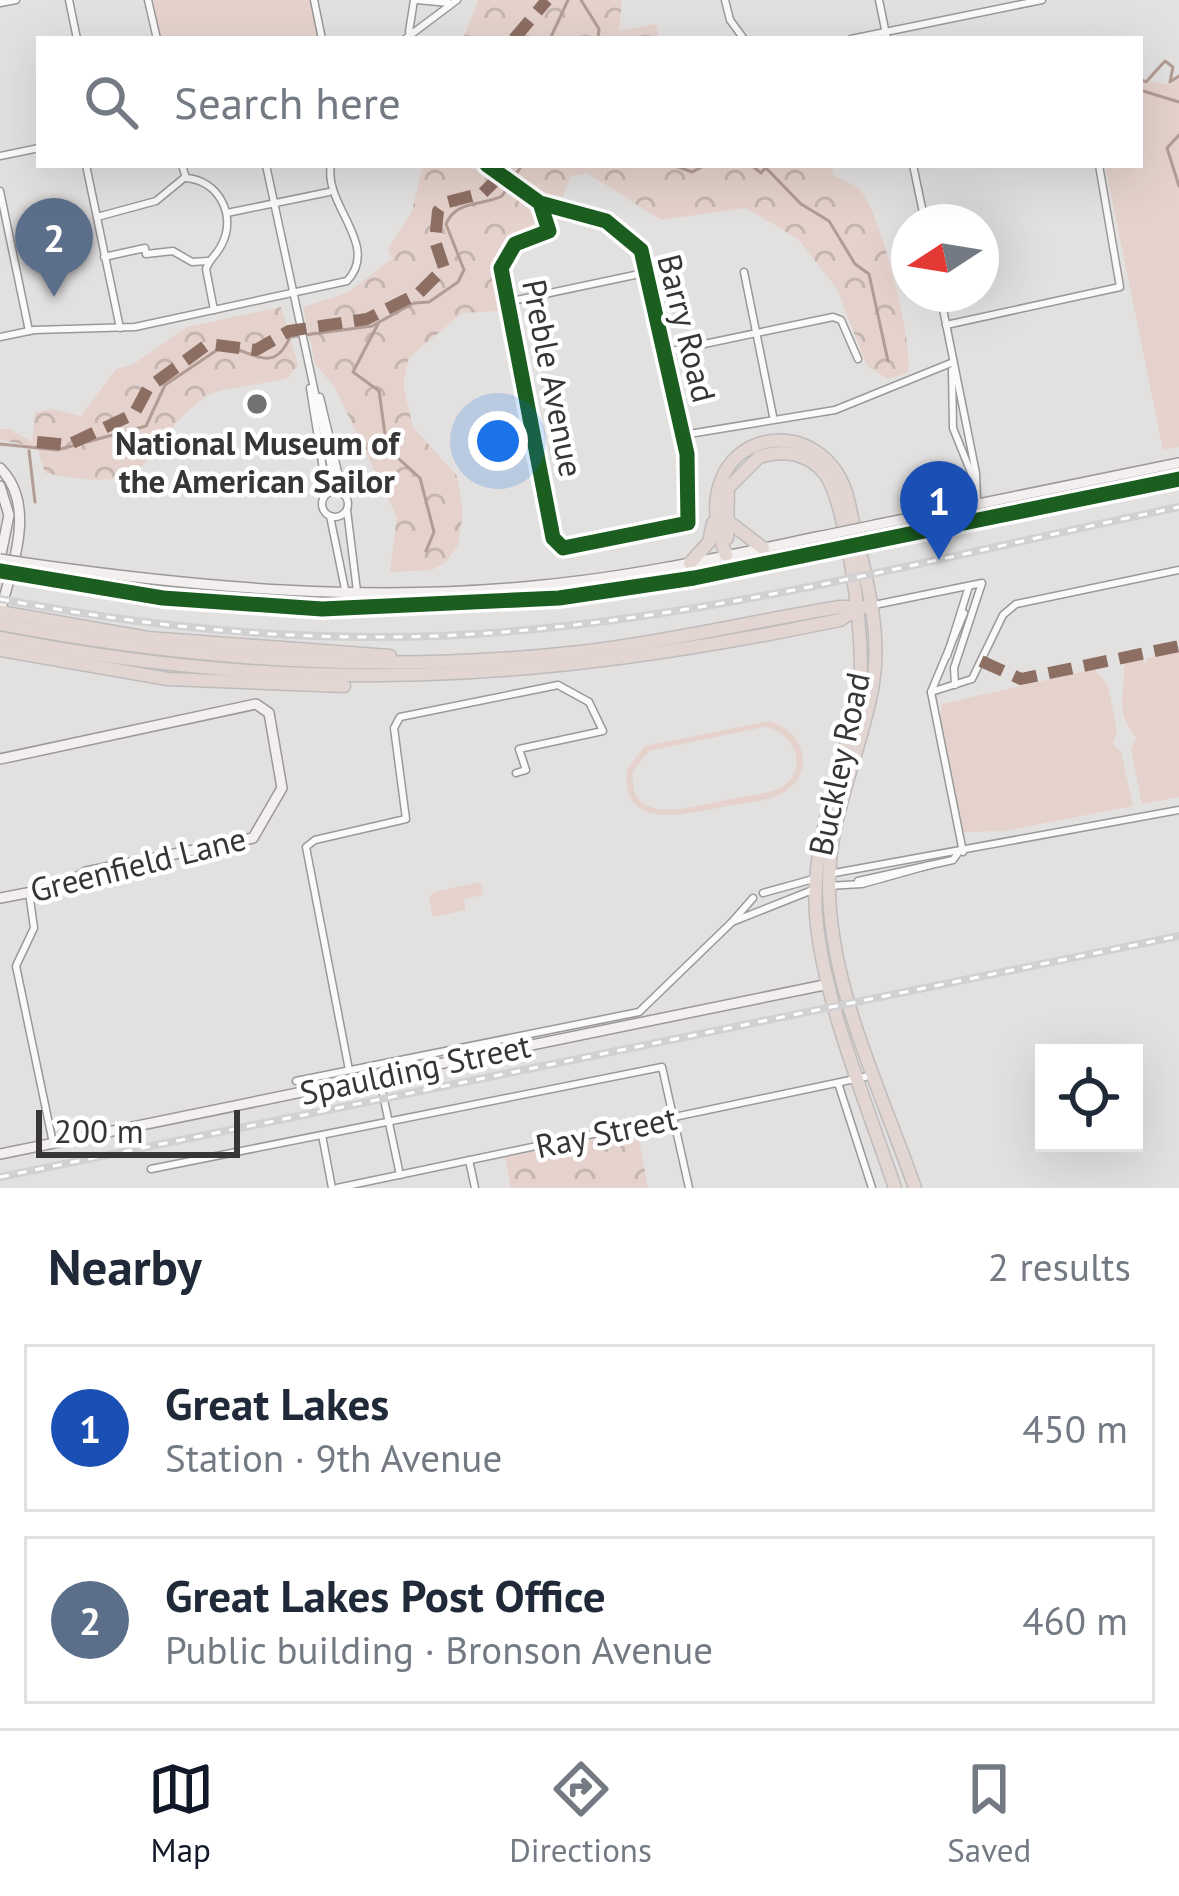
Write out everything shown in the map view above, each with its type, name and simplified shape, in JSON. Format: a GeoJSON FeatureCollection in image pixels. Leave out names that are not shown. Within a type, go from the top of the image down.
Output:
{"type":"FeatureCollection","features":[{"type":"Feature","properties":{"kind":"highway","name":"Buckley Road"},"geometry":{"type":"LineString","coordinates":[[726,555],[719,517],[720,478],[739,454],[765,442],[808,447],[827,459],[842,480],[872,685],[822,882],[829,984],[915,1188]]}},
{"type":"Feature","properties":{"kind":"highway"},"geometry":{"type":"LineString","coordinates":[[690,563],[709,542],[719,517],[763,548]]}},
{"type":"Feature","properties":{"kind":"highway"},"geometry":{"type":"LineString","coordinates":[[0,638],[239,659],[426,663],[614,647],[840,607],[864,608]]}},
{"type":"Feature","properties":{"kind":"highway"},"geometry":{"type":"LineString","coordinates":[[4,654],[168,679],[255,686],[374,685],[659,655],[840,620],[864,608]]}},
{"type":"Feature","properties":{"kind":"highway"},"geometry":{"type":"LineString","coordinates":[[0,613],[148,638],[426,663]]}},
{"type":"Feature","properties":{"kind":"highway"},"geometry":{"type":"LineString","coordinates":[[0,624],[37,638],[206,670],[436,677]]}},
{"type":"Feature","properties":{"kind":"highway","name":"Buckley Road"},"geometry":{"type":"LineString","coordinates":[[822,882],[895,1188]]}},
{"type":"Feature","properties":{"kind":"street"},"geometry":{"type":"LineString","coordinates":[[0,3],[16,0]]}},
{"type":"Feature","properties":{"kind":"street"},"geometry":{"type":"LineString","coordinates":[[69,0],[76,36]]}},
{"type":"Feature","properties":{"kind":"street"},"geometry":{"type":"LineString","coordinates":[[148,0],[156,36]]}},
{"type":"Feature","properties":{"kind":"street"},"geometry":{"type":"LineString","coordinates":[[314,0],[321,36]]}},
{"type":"Feature","properties":{"kind":"street"},"geometry":{"type":"LineString","coordinates":[[406,36],[416,0],[439,4],[457,0]]}},
{"type":"Feature","properties":{"kind":"street"},"geometry":{"type":"LineString","coordinates":[[407,36],[457,0]]}},
{"type":"Feature","properties":{"kind":"street"},"geometry":{"type":"LineString","coordinates":[[725,0],[741,36]]}},
{"type":"Feature","properties":{"kind":"street"},"geometry":{"type":"LineString","coordinates":[[879,0],[886,35],[1042,0]]}},
{"type":"Feature","properties":{"kind":"street"},"geometry":{"type":"LineString","coordinates":[[0,156],[36,149]]}},
{"type":"Feature","properties":{"kind":"street"},"geometry":{"type":"LineString","coordinates":[[87,168],[120,328]]}},
{"type":"Feature","properties":{"kind":"street"},"geometry":{"type":"LineString","coordinates":[[183,168],[186,178]]}},
{"type":"Feature","properties":{"kind":"street"},"geometry":{"type":"LineString","coordinates":[[267,168],[335,493],[347,510],[352,594]]}},
{"type":"Feature","properties":{"kind":"street"},"geometry":{"type":"LineString","coordinates":[[0,337],[29,331],[120,328],[347,281],[357,267],[356,252],[352,225],[330,192],[331,168]]}},
{"type":"Feature","properties":{"kind":"street","name":"Barry Road"},"geometry":{"type":"LineString","coordinates":[[491,168],[541,203],[606,221],[641,250],[683,436],[692,516],[688,524]]}},
{"type":"Feature","properties":{"kind":"street"},"geometry":{"type":"LineString","coordinates":[[914,168],[921,204]]}},
{"type":"Feature","properties":{"kind":"street"},"geometry":{"type":"LineString","coordinates":[[946,325],[1120,287],[1100,168]]}},
{"type":"Feature","properties":{"kind":"street"},"geometry":{"type":"LineString","coordinates":[[97,218],[157,201],[186,178]]}},
{"type":"Feature","properties":{"kind":"street"},"geometry":{"type":"LineString","coordinates":[[186,178],[214,188],[227,213],[225,237],[208,261],[214,310]]}},
{"type":"Feature","properties":{"kind":"street"},"geometry":{"type":"LineString","coordinates":[[0,191],[29,331]]}},
{"type":"Feature","properties":{"kind":"street"},"geometry":{"type":"LineString","coordinates":[[227,213],[330,192]]}},
{"type":"Feature","properties":{"kind":"street","name":"Preble Avenue"},"geometry":{"type":"LineString","coordinates":[[541,203],[549,231],[515,244],[504,259],[507,302],[550,524],[563,548],[688,524]]}},
{"type":"Feature","properties":{"kind":"street"},"geometry":{"type":"LineString","coordinates":[[0,243],[10,242]]}},
{"type":"Feature","properties":{"kind":"street"},"geometry":{"type":"LineString","coordinates":[[104,256],[145,248],[146,254],[173,251],[192,262],[208,261]]}},
{"type":"Feature","properties":{"kind":"street"},"geometry":{"type":"LineString","coordinates":[[507,302],[649,272]]}},
{"type":"Feature","properties":{"kind":"street"},"geometry":{"type":"LineString","coordinates":[[744,272],[772,416]]}},
{"type":"Feature","properties":{"kind":"street"},"geometry":{"type":"LineString","coordinates":[[943,312],[977,503]]}},
{"type":"Feature","properties":{"kind":"street"},"geometry":{"type":"LineString","coordinates":[[666,352],[833,317],[842,320],[858,359]]}},
{"type":"Feature","properties":{"kind":"street"},"geometry":{"type":"LineString","coordinates":[[683,436],[772,416],[835,410],[952,367]]}},
{"type":"Feature","properties":{"kind":"street"},"geometry":{"type":"LineString","coordinates":[[0,486],[9,515],[0,559],[221,589],[352,594],[545,585],[690,563],[1179,463]]}},
{"type":"Feature","properties":{"kind":"street"},"geometry":{"type":"LineString","coordinates":[[0,468],[14,484],[21,515],[0,613]]}},
{"type":"Feature","properties":{"kind":"street"},"geometry":{"type":"LineString","coordinates":[[335,493],[322,504],[330,516],[352,594]]}},
{"type":"Feature","properties":{"kind":"street"},"geometry":{"type":"LineString","coordinates":[[330,516],[347,510]]}},
{"type":"Feature","properties":{"kind":"street"},"geometry":{"type":"LineString","coordinates":[[932,692],[975,676],[1003,615],[1016,604],[1179,570]]}},
{"type":"Feature","properties":{"kind":"street"},"geometry":{"type":"LineString","coordinates":[[864,608],[982,583],[954,668],[955,685]]}},
{"type":"Feature","properties":{"kind":"street"},"geometry":{"type":"LineString","coordinates":[[960,852],[932,692],[964,613],[969,586]]}},
{"type":"Feature","properties":{"kind":"street"},"geometry":{"type":"LineString","coordinates":[[349,1070],[306,847],[315,839],[406,819],[394,728],[400,717],[558,685],[589,702],[603,731],[519,749],[526,770],[516,773]]}},
{"type":"Feature","properties":{"kind":"street","name":"Greenfield Lane"},"geometry":{"type":"LineString","coordinates":[[0,759],[261,705],[269,713],[282,783],[253,838],[86,872],[63,886],[0,898]]}},
{"type":"Feature","properties":{"kind":"street"},"geometry":{"type":"LineString","coordinates":[[763,893],[1179,810]]}},
{"type":"Feature","properties":{"kind":"street"},"geometry":{"type":"LineString","coordinates":[[732,922],[822,882],[857,881],[952,860],[960,852]]}},
{"type":"Feature","properties":{"kind":"street"},"geometry":{"type":"LineString","coordinates":[[29,892],[34,928],[16,967],[53,1143]]}},
{"type":"Feature","properties":{"kind":"street"},"geometry":{"type":"LineString","coordinates":[[296,1081],[639,1012],[667,991],[753,898]]}},
{"type":"Feature","properties":{"kind":"street","name":"Spaulding Street"},"geometry":{"type":"LineString","coordinates":[[0,1154],[829,984]]}},
{"type":"Feature","properties":{"kind":"street"},"geometry":{"type":"LineString","coordinates":[[152,1169],[662,1067],[688,1188]]}},
{"type":"Feature","properties":{"kind":"street"},"geometry":{"type":"LineString","coordinates":[[379,1076],[400,1175]]}},
{"type":"Feature","properties":{"kind":"street","name":"Ray Street"},"geometry":{"type":"LineString","coordinates":[[334,1188],[867,1076]]}},
{"type":"Feature","properties":{"kind":"street"},"geometry":{"type":"LineString","coordinates":[[838,1083],[872,1188]]}},
{"type":"Feature","properties":{"kind":"street"},"geometry":{"type":"LineString","coordinates":[[322,1135],[334,1188]]}},
{"type":"Feature","properties":{"kind":"street"},"geometry":{"type":"LineString","coordinates":[[469,1160],[475,1188]]}},
{"type":"Feature","properties":{"kind":"street"},"geometry":{"type":"LineString","coordinates":[[410,1173],[413,1187]]}},
{"type":"Feature","properties":{"kind":"green space"},"geometry":{"type":"Polygon","coordinates":[[[153,0],[310,0],[317,36],[160,36],[153,0]]]}},
{"type":"Feature","properties":{"kind":"green space"},"geometry":{"type":"Polygon","coordinates":[[[478,0],[622,0],[619,31],[656,24],[658,36],[464,36],[478,0]]]}},
{"type":"Feature","properties":{"kind":"green space"},"geometry":{"type":"Polygon","coordinates":[[[1179,76],[1179,447],[1163,450],[1106,168],[1143,168],[1143,80],[1172,85],[1179,76]]]}},
{"type":"Feature","properties":{"kind":"green space"},"geometry":{"type":"Polygon","coordinates":[[[422,168],[468,168],[508,183],[544,226],[523,230],[495,273],[498,311],[462,313],[409,358],[403,384],[413,427],[457,476],[463,512],[458,545],[446,562],[432,570],[390,572],[397,517],[334,386],[315,364],[303,307],[347,293],[392,259],[388,249],[412,211],[422,168]]]}},
{"type":"Feature","properties":{"kind":"green space"},"geometry":{"type":"Polygon","coordinates":[[[500,168],[832,168],[833,175],[859,189],[876,222],[891,270],[891,312],[902,312],[908,373],[888,379],[867,366],[837,289],[798,239],[746,208],[661,220],[587,173],[570,177],[563,197],[535,191],[500,168]]]}},
{"type":"Feature","properties":{"kind":"green space"},"geometry":{"type":"Polygon","coordinates":[[[281,307],[298,365],[288,378],[207,396],[131,474],[85,479],[45,473],[37,447],[0,440],[0,429],[10,429],[32,442],[35,412],[53,409],[81,416],[116,369],[132,365],[187,327],[281,307]]]}},
{"type":"Feature","properties":{"kind":"green space"},"geometry":{"type":"Polygon","coordinates":[[[1179,652],[1179,797],[1142,804],[1131,749],[1136,738],[1123,709],[1124,663],[1143,659],[1145,665],[1147,658],[1179,652]]]}},
{"type":"Feature","properties":{"kind":"green space"},"geometry":{"type":"Polygon","coordinates":[[[1094,669],[1108,685],[1117,731],[1113,744],[1121,752],[1133,806],[1005,831],[962,832],[939,724],[942,704],[1094,669]]]}},
{"type":"Feature","properties":{"kind":"green space"},"geometry":{"type":"Polygon","coordinates":[[[769,721],[790,732],[803,761],[796,782],[772,798],[658,814],[644,811],[627,789],[627,769],[645,746],[769,721]],[[764,727],[649,751],[633,771],[634,789],[640,801],[665,810],[775,790],[790,779],[797,761],[790,743],[764,727]]]}},
{"type":"Feature","properties":{"kind":"green space"},"geometry":{"type":"Polygon","coordinates":[[[481,882],[483,895],[464,899],[466,910],[433,917],[429,898],[433,892],[481,882]]]}},
{"type":"Feature","properties":{"kind":"green space"},"geometry":{"type":"Polygon","coordinates":[[[637,1130],[648,1188],[511,1188],[505,1157],[637,1130]]]}},
{"type":"Feature","properties":{"kind":"waterway"},"geometry":{"type":"LineString","coordinates":[[551,36],[568,0]]}},
{"type":"Feature","properties":{"kind":"waterway"},"geometry":{"type":"LineString","coordinates":[[581,0],[599,29],[598,36]]}},
{"type":"Feature","properties":{"kind":"waterway"},"geometry":{"type":"LineString","coordinates":[[1143,80],[1165,61],[1173,67],[1170,82],[1179,76]]}},
{"type":"Feature","properties":{"kind":"waterway"},"geometry":{"type":"LineString","coordinates":[[1143,91],[1179,102]]}},
{"type":"Feature","properties":{"kind":"waterway"},"geometry":{"type":"LineString","coordinates":[[1179,135],[1167,148],[1179,186]]}},
{"type":"Feature","properties":{"kind":"waterway"},"geometry":{"type":"LineString","coordinates":[[0,444],[57,450],[146,426],[165,385],[223,346],[269,358],[290,337],[372,326],[414,303],[429,302],[458,282],[464,270],[446,224],[450,216],[463,207],[502,196],[520,168]]}},
{"type":"Feature","properties":{"kind":"waterway"},"geometry":{"type":"LineString","coordinates":[[681,168],[692,172],[700,168]]}},
{"type":"Feature","properties":{"kind":"waterway"},"geometry":{"type":"LineString","coordinates":[[755,168],[761,173],[765,168]]}},
{"type":"Feature","properties":{"kind":"waterway"},"geometry":{"type":"LineString","coordinates":[[767,169],[801,204],[829,221],[855,264],[869,274],[888,361]]}},
{"type":"Feature","properties":{"kind":"waterway"},"geometry":{"type":"LineString","coordinates":[[378,324],[353,372],[379,391],[387,448],[420,478],[434,532],[426,551]]}},
{"type":"Feature","properties":{"kind":"waterway"},"geometry":{"type":"LineString","coordinates":[[29,451],[35,502]]}},
{"type":"Feature","properties":{"kind":"railway"},"geometry":{"type":"LineString","coordinates":[[0,599],[130,620],[262,633],[394,637],[526,630],[772,594],[1179,507]]}},
{"type":"Feature","properties":{"kind":"railway"},"geometry":{"type":"LineString","coordinates":[[0,1177],[1179,936]]}},
{"type":"Feature","properties":{"kind":"marked path"},"geometry":{"type":"LineString","coordinates":[[517,36],[547,0]]}},
{"type":"Feature","properties":{"kind":"marked path"},"geometry":{"type":"LineString","coordinates":[[37,442],[68,445],[134,414],[148,388],[208,344],[256,350],[289,331],[367,319],[419,293],[444,268],[435,241],[438,211],[444,203],[483,193],[506,170]]}},
{"type":"Feature","properties":{"kind":"marked path"},"geometry":{"type":"LineString","coordinates":[[981,661],[1021,679],[1179,646]]}},
{"type":"Feature","properties":{"kind":"cycle path"},"geometry":{"type":"LineString","coordinates":[[491,168],[540,203]]}},
{"type":"Feature","properties":{"kind":"cycle path"},"geometry":{"type":"LineString","coordinates":[[540,203],[606,221],[641,250],[687,454],[688,523],[563,548],[553,538],[501,268],[515,244],[549,231],[540,203]]}},
{"type":"Feature","properties":{"kind":"cycle path"},"geometry":{"type":"LineString","coordinates":[[0,571],[163,598],[322,609],[559,598],[694,578],[1179,479]]}},
{"type":"Feature","properties":{"kind":"place","name":"Great Lakes Post Office"},"geometry":{"type":"Point","coordinates":[54,297]}},
{"type":"Feature","properties":{"kind":"place","name":"National Museum of the American Sailor"},"geometry":{"type":"Point","coordinates":[257,404]}},
{"type":"Feature","properties":{"kind":"place","name":"Great Lakes"},"geometry":{"type":"Point","coordinates":[939,560]}}]}
